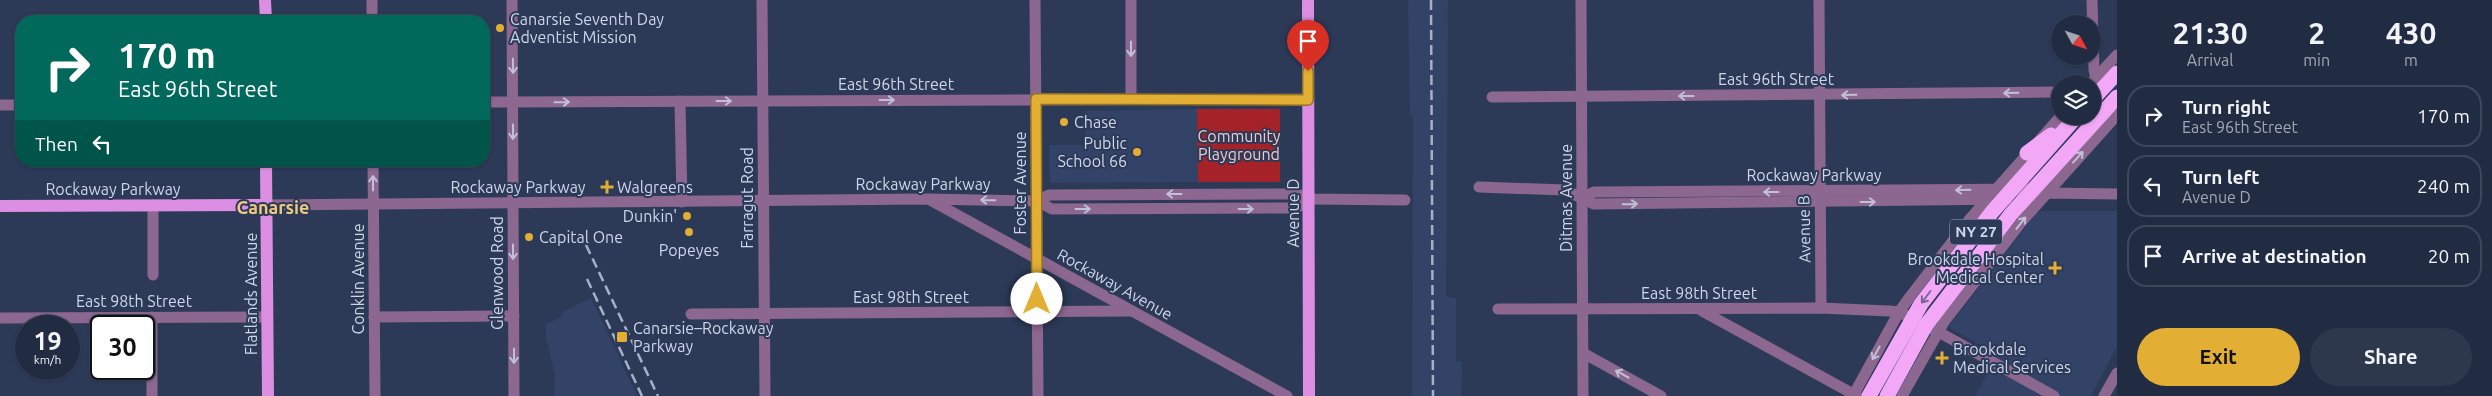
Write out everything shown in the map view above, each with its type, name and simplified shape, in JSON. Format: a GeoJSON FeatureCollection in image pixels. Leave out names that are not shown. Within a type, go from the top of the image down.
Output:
{"type":"FeatureCollection","features":[{"type":"Feature","properties":{"kind":"highway"},"geometry":{"type":"LineString","coordinates":[[2101,84],[2117,73]]}},
{"type":"Feature","properties":{"kind":"highway","name":"NY 27"},"geometry":{"type":"LineString","coordinates":[[1887,396],[1932,328],[2036,193],[2117,97]]}},
{"type":"Feature","properties":{"kind":"highway"},"geometry":{"type":"LineString","coordinates":[[2027,153],[2061,125]]}},
{"type":"Feature","properties":{"kind":"highway","name":"NY 27"},"geometry":{"type":"LineString","coordinates":[[1858,396],[1905,315],[2003,193],[2064,125]]}},
{"type":"Feature","properties":{"kind":"main road"},"geometry":{"type":"LineString","coordinates":[[266,0],[266,15]]}},
{"type":"Feature","properties":{"kind":"main road","name":"Avenue D"},"geometry":{"type":"LineString","coordinates":[[1308,0],[1309,396]]}},
{"type":"Feature","properties":{"kind":"main road","name":"Flatlands Avenue"},"geometry":{"type":"LineString","coordinates":[[266,167],[268,396]]}},
{"type":"Feature","properties":{"kind":"main road","name":"Rockaway Parkway"},"geometry":{"type":"LineString","coordinates":[[0,206],[267,205]]}},
{"type":"Feature","properties":{"kind":"street"},"geometry":{"type":"LineString","coordinates":[[372,0],[372,15]]}},
{"type":"Feature","properties":{"kind":"street","name":"Glenwood Road"},"geometry":{"type":"LineString","coordinates":[[512,0],[514,396]]}},
{"type":"Feature","properties":{"kind":"street","name":"Farragut Road"},"geometry":{"type":"LineString","coordinates":[[762,0],[765,396]]}},
{"type":"Feature","properties":{"kind":"street","name":"Foster Avenue"},"geometry":{"type":"LineString","coordinates":[[1035,0],[1038,396]]}},
{"type":"Feature","properties":{"kind":"street"},"geometry":{"type":"LineString","coordinates":[[1131,0],[1131,99]]}},
{"type":"Feature","properties":{"kind":"street","name":"Ditmas Avenue"},"geometry":{"type":"LineString","coordinates":[[1581,0],[1583,396]]}},
{"type":"Feature","properties":{"kind":"street","name":"Avenue B"},"geometry":{"type":"LineString","coordinates":[[1819,0],[1821,308]]}},
{"type":"Feature","properties":{"kind":"street"},"geometry":{"type":"LineString","coordinates":[[2092,0],[2094,75]]}},
{"type":"Feature","properties":{"kind":"street"},"geometry":{"type":"LineString","coordinates":[[2101,79],[2117,55]]}},
{"type":"Feature","properties":{"kind":"street"},"geometry":{"type":"LineString","coordinates":[[2101,90],[2117,92]]}},
{"type":"Feature","properties":{"kind":"street","name":"East 96th Street"},"geometry":{"type":"LineString","coordinates":[[1492,97],[2051,92]]}},
{"type":"Feature","properties":{"kind":"street","name":"East 96th Street"},"geometry":{"type":"LineString","coordinates":[[490,102],[1036,99],[1308,100]]}},
{"type":"Feature","properties":{"kind":"street"},"geometry":{"type":"LineString","coordinates":[[680,100],[682,202]]}},
{"type":"Feature","properties":{"kind":"street"},"geometry":{"type":"LineString","coordinates":[[0,105],[15,105]]}},
{"type":"Feature","properties":{"kind":"street"},"geometry":{"type":"LineString","coordinates":[[2036,193],[2117,115]]}},
{"type":"Feature","properties":{"kind":"street"},"geometry":{"type":"LineString","coordinates":[[2003,193],[2027,153]]}},
{"type":"Feature","properties":{"kind":"street","name":"Conklin Avenue"},"geometry":{"type":"LineString","coordinates":[[373,167],[375,396]]}},
{"type":"Feature","properties":{"kind":"street"},"geometry":{"type":"LineString","coordinates":[[1479,187],[1565,190],[1582,198]]}},
{"type":"Feature","properties":{"kind":"street","name":"Rockaway Parkway"},"geometry":{"type":"LineString","coordinates":[[1582,198],[1594,192],[1986,201],[2003,193]]}},
{"type":"Feature","properties":{"kind":"street","name":"Rockaway Parkway"},"geometry":{"type":"LineString","coordinates":[[1819,196],[2003,193],[2117,194]]}},
{"type":"Feature","properties":{"kind":"street","name":"Rockaway Parkway"},"geometry":{"type":"LineString","coordinates":[[267,205],[928,199],[1037,201],[1049,195],[1298,194],[1309,199],[1405,200]]}},
{"type":"Feature","properties":{"kind":"street","name":"Rockaway Avenue"},"geometry":{"type":"LineString","coordinates":[[928,199],[1287,396]]}},
{"type":"Feature","properties":{"kind":"street"},"geometry":{"type":"LineString","coordinates":[[1986,201],[1905,315],[2054,396]]}},
{"type":"Feature","properties":{"kind":"street"},"geometry":{"type":"LineString","coordinates":[[153,205],[153,275]]}},
{"type":"Feature","properties":{"kind":"street","name":"East 98th Street"},"geometry":{"type":"LineString","coordinates":[[1498,309],[1743,310],[1821,308],[1905,315]]}},
{"type":"Feature","properties":{"kind":"street"},"geometry":{"type":"LineString","coordinates":[[1701,310],[1858,396]]}},
{"type":"Feature","properties":{"kind":"street"},"geometry":{"type":"LineString","coordinates":[[1740,331],[1743,310]]}},
{"type":"Feature","properties":{"kind":"street","name":"East 98th Street"},"geometry":{"type":"LineString","coordinates":[[692,314],[1130,311]]}},
{"type":"Feature","properties":{"kind":"street"},"geometry":{"type":"LineString","coordinates":[[374,317],[514,316]]}},
{"type":"Feature","properties":{"kind":"street","name":"East 98th Street"},"geometry":{"type":"LineString","coordinates":[[155,318],[267,317]]}},
{"type":"Feature","properties":{"kind":"street","name":"East 98th Street"},"geometry":{"type":"LineString","coordinates":[[0,318],[90,318]]}},
{"type":"Feature","properties":{"kind":"street"},"geometry":{"type":"LineString","coordinates":[[1902,396],[1932,328]]}},
{"type":"Feature","properties":{"kind":"street"},"geometry":{"type":"LineString","coordinates":[[1583,353],[1661,396]]}},
{"type":"Feature","properties":{"kind":"street"},"geometry":{"type":"LineString","coordinates":[[2104,396],[2117,373]]}},
{"type":"Feature","properties":{"kind":"street"},"geometry":{"type":"LineString","coordinates":[[152,380],[152,396]]}},
{"type":"Feature","properties":{"kind":"shaded area"},"geometry":{"type":"Polygon","coordinates":[[[1408,0],[1448,0],[1446,297],[1456,298],[1456,361],[1462,362],[1461,396],[1412,396],[1413,117],[1410,116],[1408,0]]]}},
{"type":"Feature","properties":{"kind":"shaded area"},"geometry":{"type":"Polygon","coordinates":[[[1197,109],[1198,182],[1050,183],[1049,145],[1086,145],[1085,111],[1197,109]]]}},
{"type":"Feature","properties":{"kind":"shaded area","name":"Brookdale Hospital Medical Center"},"geometry":{"type":"Polygon","coordinates":[[[2038,211],[2117,211],[2117,346],[2091,396],[1975,396],[1998,354],[1951,329],[1949,326],[2038,211]]]}},
{"type":"Feature","properties":{"kind":"shaded area"},"geometry":{"type":"Polygon","coordinates":[[[591,298],[637,396],[554,396],[555,373],[546,338],[546,324],[563,316],[561,313],[591,298]]]}},
{"type":"Feature","properties":{"kind":"green space","name":"Community Playground"},"geometry":{"type":"Polygon","coordinates":[[[1197,109],[1280,109],[1280,182],[1198,182],[1197,109]]]}},
{"type":"Feature","properties":{"kind":"railway"},"geometry":{"type":"LineString","coordinates":[[1431,0],[1433,396]]}},
{"type":"Feature","properties":{"kind":"railway"},"geometry":{"type":"LineString","coordinates":[[586,245],[658,396]]}},
{"type":"Feature","properties":{"kind":"railway"},"geometry":{"type":"LineString","coordinates":[[587,279],[642,396]]}},
{"type":"Feature","properties":{"kind":"place","name":"Canarsie Seventh Day Adventist Mission"},"geometry":{"type":"Point","coordinates":[500,28]}},
{"type":"Feature","properties":{"kind":"place","name":"Chase"},"geometry":{"type":"Point","coordinates":[1064,122]}},
{"type":"Feature","properties":{"kind":"place","name":"Public School 66"},"geometry":{"type":"Point","coordinates":[1137,152]}},
{"type":"Feature","properties":{"kind":"place","name":"Walgreens"},"geometry":{"type":"Point","coordinates":[607,187]}},
{"type":"Feature","properties":{"kind":"place","name":"Dunkin'"},"geometry":{"type":"Point","coordinates":[687,216]}},
{"type":"Feature","properties":{"kind":"place","name":"Popeyes"},"geometry":{"type":"Point","coordinates":[689,232]}},
{"type":"Feature","properties":{"kind":"place","name":"Capital One"},"geometry":{"type":"Point","coordinates":[529,237]}},
{"type":"Feature","properties":{"kind":"place","name":"Brookdale Hospital Medical Center"},"geometry":{"type":"Point","coordinates":[2055,268]}},
{"type":"Feature","properties":{"kind":"place","name":"Canarsie–Rockaway Parkway"},"geometry":{"type":"Point","coordinates":[622,337]}},
{"type":"Feature","properties":{"kind":"place","name":"Brookdale Medical Services"},"geometry":{"type":"Point","coordinates":[1942,358]}},
{"type":"Feature","properties":{"kind":"district","name":"Canarsie"},"geometry":{"type":"Point","coordinates":[273,208]}},
{"type":"Feature","properties":{"kind":"route"},"geometry":{"type":"LineString","coordinates":[[1037,299],[1036,99],[1308,100],[1308,71]]}}]}
